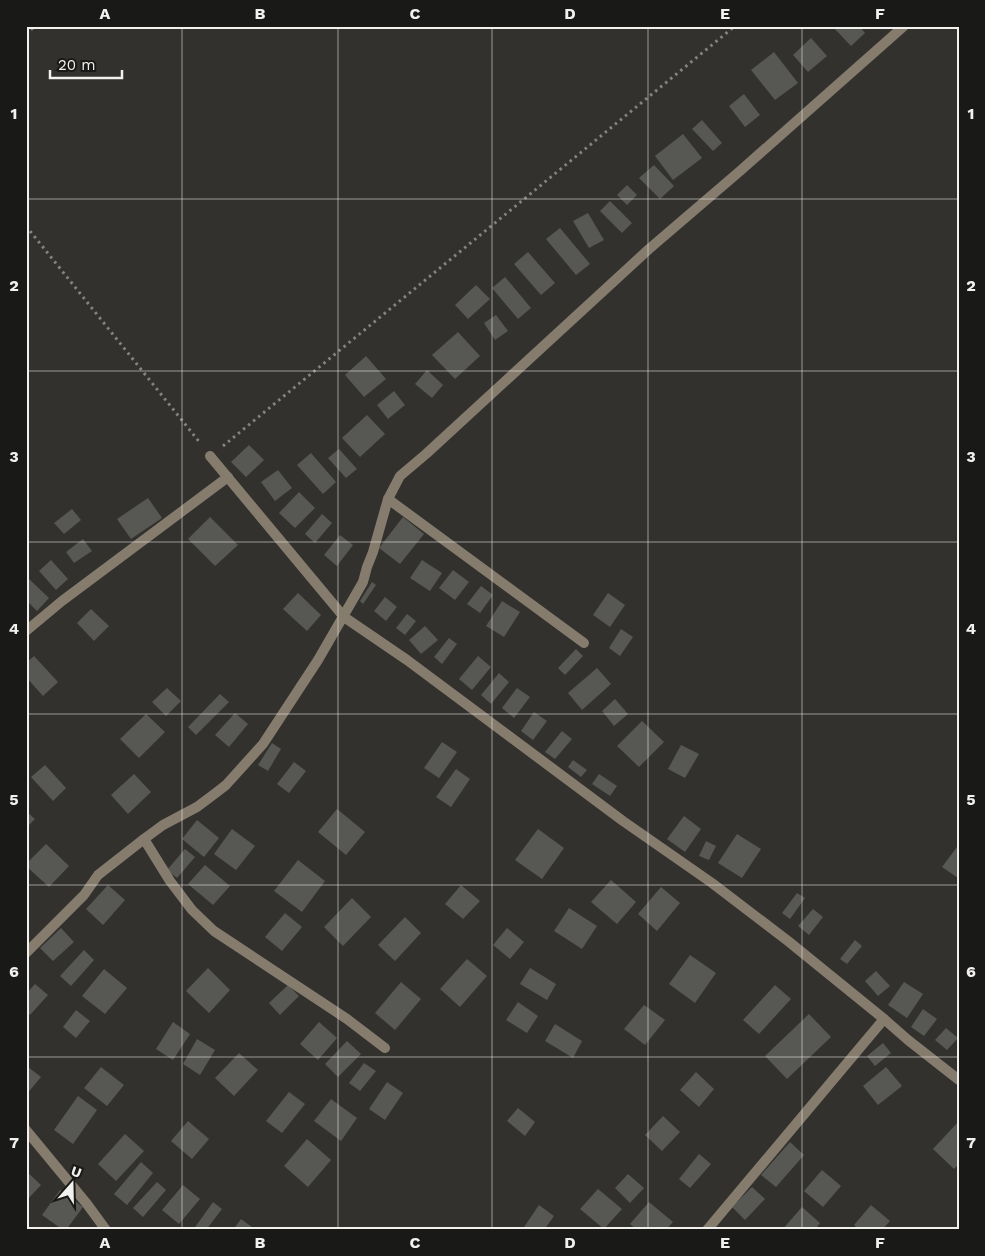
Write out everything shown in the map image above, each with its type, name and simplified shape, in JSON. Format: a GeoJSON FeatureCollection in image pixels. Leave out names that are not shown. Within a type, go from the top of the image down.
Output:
{"type":"FeatureCollection","features":[{"type":"Feature","properties":{"kind":"street"},"geometry":{"type":"LineString","coordinates":[[26,953],[84,895],[98,875],[163,825],[197,807],[222,788],[263,744],[318,660],[363,582],[388,499],[400,476],[649,249],[904,26]]}},
{"type":"Feature","properties":{"kind":"street"},"geometry":{"type":"LineString","coordinates":[[210,456],[344,616],[408,660],[788,940],[959,1080]]}},
{"type":"Feature","properties":{"kind":"street"},"geometry":{"type":"LineString","coordinates":[[26,632],[62,601],[228,477]]}},
{"type":"Feature","properties":{"kind":"street"},"geometry":{"type":"LineString","coordinates":[[388,499],[584,642]]}},
{"type":"Feature","properties":{"kind":"street"},"geometry":{"type":"LineString","coordinates":[[144,839],[170,881],[192,910],[214,931],[348,1019],[385,1048]]}},
{"type":"Feature","properties":{"kind":"street"},"geometry":{"type":"LineString","coordinates":[[707,1230],[884,1019]]}},
{"type":"Feature","properties":{"kind":"street"},"geometry":{"type":"LineString","coordinates":[[26,1130],[106,1230]]}},
{"type":"Feature","properties":{"kind":"path"},"geometry":{"type":"LineString","coordinates":[[26,34],[35,26]]}},
{"type":"Feature","properties":{"kind":"path"},"geometry":{"type":"LineString","coordinates":[[26,226],[210,456],[735,26]]}},
{"type":"Feature","properties":{"kind":"building"},"geometry":{"type":"Polygon","coordinates":[[[832,26],[859,26],[865,33],[851,46],[832,26]]]}},
{"type":"Feature","properties":{"kind":"building"},"geometry":{"type":"Polygon","coordinates":[[[811,38],[827,56],[808,72],[793,55],[811,38]]]}},
{"type":"Feature","properties":{"kind":"building"},"geometry":{"type":"Polygon","coordinates":[[[774,52],[798,83],[775,100],[751,70],[774,52]]]}},
{"type":"Feature","properties":{"kind":"building"},"geometry":{"type":"Polygon","coordinates":[[[744,94],[760,115],[745,127],[729,106],[744,94]]]}},
{"type":"Feature","properties":{"kind":"building"},"geometry":{"type":"Polygon","coordinates":[[[702,120],[722,143],[713,151],[692,129],[702,120]]]}},
{"type":"Feature","properties":{"kind":"building"},"geometry":{"type":"Polygon","coordinates":[[[683,134],[702,158],[673,180],[655,156],[683,134]]]}},
{"type":"Feature","properties":{"kind":"building"},"geometry":{"type":"Polygon","coordinates":[[[654,165],[674,186],[660,199],[639,178],[654,165]]]}},
{"type":"Feature","properties":{"kind":"building"},"geometry":{"type":"Polygon","coordinates":[[[627,185],[637,195],[627,205],[617,195],[627,185]]]}},
{"type":"Feature","properties":{"kind":"building"},"geometry":{"type":"Polygon","coordinates":[[[610,201],[632,223],[622,233],[600,211],[610,201]]]}},
{"type":"Feature","properties":{"kind":"building"},"geometry":{"type":"Polygon","coordinates":[[[588,213],[604,240],[589,248],[573,221],[588,213]]]}},
{"type":"Feature","properties":{"kind":"building"},"geometry":{"type":"Polygon","coordinates":[[[560,228],[590,264],[576,275],[546,239],[560,228]]]}},
{"type":"Feature","properties":{"kind":"building"},"geometry":{"type":"Polygon","coordinates":[[[528,252],[555,283],[541,295],[514,264],[528,252]]]}},
{"type":"Feature","properties":{"kind":"building"},"geometry":{"type":"Polygon","coordinates":[[[505,277],[531,308],[518,319],[492,288],[505,277]]]}},
{"type":"Feature","properties":{"kind":"building"},"geometry":{"type":"Polygon","coordinates":[[[476,285],[490,299],[468,319],[455,305],[476,285]]]}},
{"type":"Feature","properties":{"kind":"building"},"geometry":{"type":"Polygon","coordinates":[[[496,315],[508,331],[495,340],[484,323],[496,315]]]}},
{"type":"Feature","properties":{"kind":"building"},"geometry":{"type":"Polygon","coordinates":[[[458,332],[480,356],[455,379],[432,355],[458,332]]]}},
{"type":"Feature","properties":{"kind":"building"},"geometry":{"type":"Polygon","coordinates":[[[366,356],[386,379],[364,397],[345,375],[366,356]]]}},
{"type":"Feature","properties":{"kind":"building"},"geometry":{"type":"Polygon","coordinates":[[[427,370],[443,385],[432,398],[415,384],[427,370]]]}},
{"type":"Feature","properties":{"kind":"building"},"geometry":{"type":"Polygon","coordinates":[[[394,391],[405,405],[388,419],[377,405],[394,391]]]}},
{"type":"Feature","properties":{"kind":"building"},"geometry":{"type":"Polygon","coordinates":[[[367,415],[385,434],[360,457],[342,438],[367,415]]]}},
{"type":"Feature","properties":{"kind":"building"},"geometry":{"type":"Polygon","coordinates":[[[249,445],[264,460],[246,477],[231,462],[249,445]]]}},
{"type":"Feature","properties":{"kind":"building"},"geometry":{"type":"Polygon","coordinates":[[[339,449],[357,469],[346,478],[328,458],[339,449]]]}},
{"type":"Feature","properties":{"kind":"building"},"geometry":{"type":"Polygon","coordinates":[[[311,453],[336,482],[323,494],[297,465],[311,453]]]}},
{"type":"Feature","properties":{"kind":"building"},"geometry":{"type":"Polygon","coordinates":[[[278,470],[292,488],[275,501],[261,482],[278,470]]]}},
{"type":"Feature","properties":{"kind":"building"},"geometry":{"type":"Polygon","coordinates":[[[299,492],[315,508],[295,528],[279,513],[299,492]]]}},
{"type":"Feature","properties":{"kind":"building"},"geometry":{"type":"Polygon","coordinates":[[[148,498],[162,518],[131,539],[117,519],[148,498]]]}},
{"type":"Feature","properties":{"kind":"building"},"geometry":{"type":"Polygon","coordinates":[[[72,509],[81,520],[64,534],[54,523],[72,509]]]}},
{"type":"Feature","properties":{"kind":"building"},"geometry":{"type":"Polygon","coordinates":[[[322,514],[332,523],[315,543],[305,534],[322,514]]]}},
{"type":"Feature","properties":{"kind":"building"},"geometry":{"type":"Polygon","coordinates":[[[210,517],[238,545],[215,566],[188,539],[210,517]]]}},
{"type":"Feature","properties":{"kind":"building"},"geometry":{"type":"Polygon","coordinates":[[[403,517],[424,534],[400,564],[379,548],[403,517]]]}},
{"type":"Feature","properties":{"kind":"building"},"geometry":{"type":"Polygon","coordinates":[[[340,535],[353,545],[337,566],[324,555],[340,535]]]}},
{"type":"Feature","properties":{"kind":"building"},"geometry":{"type":"Polygon","coordinates":[[[83,539],[92,551],[74,563],[66,552],[83,539]]]}},
{"type":"Feature","properties":{"kind":"building"},"geometry":{"type":"Polygon","coordinates":[[[51,560],[68,579],[56,590],[39,571],[51,560]]]}},
{"type":"Feature","properties":{"kind":"building"},"geometry":{"type":"Polygon","coordinates":[[[422,560],[442,573],[430,591],[410,578],[422,560]]]}},
{"type":"Feature","properties":{"kind":"building"},"geometry":{"type":"Polygon","coordinates":[[[453,570],[469,582],[455,600],[439,588],[453,570]]]}},
{"type":"Feature","properties":{"kind":"building"},"geometry":{"type":"Polygon","coordinates":[[[26,576],[49,598],[37,611],[26,600],[26,576]]]}},
{"type":"Feature","properties":{"kind":"building"},"geometry":{"type":"Polygon","coordinates":[[[372,582],[376,585],[363,604],[360,601],[372,582]]]}},
{"type":"Feature","properties":{"kind":"building"},"geometry":{"type":"Polygon","coordinates":[[[481,586],[493,595],[480,613],[467,604],[481,586]]]}},
{"type":"Feature","properties":{"kind":"building"},"geometry":{"type":"Polygon","coordinates":[[[298,593],[321,615],[307,631],[283,609],[298,593]]]}},
{"type":"Feature","properties":{"kind":"building"},"geometry":{"type":"Polygon","coordinates":[[[608,593],[625,605],[610,627],[593,615],[608,593]]]}},
{"type":"Feature","properties":{"kind":"building"},"geometry":{"type":"Polygon","coordinates":[[[385,597],[397,607],[386,621],[374,611],[385,597]]]}},
{"type":"Feature","properties":{"kind":"building"},"geometry":{"type":"Polygon","coordinates":[[[502,601],[520,612],[504,637],[486,626],[502,601]]]}},
{"type":"Feature","properties":{"kind":"building"},"geometry":{"type":"Polygon","coordinates":[[[91,609],[109,626],[94,641],[77,623],[91,609]]]}},
{"type":"Feature","properties":{"kind":"building"},"geometry":{"type":"Polygon","coordinates":[[[407,614],[416,621],[405,635],[396,628],[407,614]]]}},
{"type":"Feature","properties":{"kind":"building"},"geometry":{"type":"Polygon","coordinates":[[[425,626],[438,640],[421,654],[409,640],[425,626]]]}},
{"type":"Feature","properties":{"kind":"building"},"geometry":{"type":"Polygon","coordinates":[[[621,629],[633,637],[620,656],[609,648],[621,629]]]}},
{"type":"Feature","properties":{"kind":"building"},"geometry":{"type":"Polygon","coordinates":[[[449,638],[457,644],[442,664],[434,657],[449,638]]]}},
{"type":"Feature","properties":{"kind":"building"},"geometry":{"type":"Polygon","coordinates":[[[576,649],[583,656],[565,675],[558,668],[576,649]]]}},
{"type":"Feature","properties":{"kind":"building"},"geometry":{"type":"Polygon","coordinates":[[[34,656],[58,682],[43,696],[26,677],[26,663],[34,656]]]}},
{"type":"Feature","properties":{"kind":"building"},"geometry":{"type":"Polygon","coordinates":[[[478,656],[491,667],[472,690],[459,679],[478,656]]]}},
{"type":"Feature","properties":{"kind":"building"},"geometry":{"type":"Polygon","coordinates":[[[597,668],[611,684],[582,710],[568,693],[597,668]]]}},
{"type":"Feature","properties":{"kind":"building"},"geometry":{"type":"Polygon","coordinates":[[[499,673],[509,682],[491,704],[481,695],[499,673]]]}},
{"type":"Feature","properties":{"kind":"building"},"geometry":{"type":"Polygon","coordinates":[[[167,688],[181,701],[166,716],[152,702],[167,688]]]}},
{"type":"Feature","properties":{"kind":"building"},"geometry":{"type":"Polygon","coordinates":[[[517,688],[530,697],[514,718],[502,708],[517,688]]]}},
{"type":"Feature","properties":{"kind":"building"},"geometry":{"type":"Polygon","coordinates":[[[220,694],[229,702],[196,735],[188,727],[220,694]]]}},
{"type":"Feature","properties":{"kind":"building"},"geometry":{"type":"Polygon","coordinates":[[[615,699],[628,714],[614,726],[602,711],[615,699]]]}},
{"type":"Feature","properties":{"kind":"building"},"geometry":{"type":"Polygon","coordinates":[[[534,712],[547,721],[533,740],[521,731],[534,712]]]}},
{"type":"Feature","properties":{"kind":"building"},"geometry":{"type":"Polygon","coordinates":[[[235,713],[248,724],[229,747],[215,735],[235,713]]]}},
{"type":"Feature","properties":{"kind":"building"},"geometry":{"type":"Polygon","coordinates":[[[146,714],[165,732],[139,758],[120,739],[146,714]]]}},
{"type":"Feature","properties":{"kind":"building"},"geometry":{"type":"Polygon","coordinates":[[[642,721],[664,742],[639,767],[617,746],[642,721]]]}},
{"type":"Feature","properties":{"kind":"building"},"geometry":{"type":"Polygon","coordinates":[[[562,731],[572,739],[555,759],[545,752],[562,731]]]}},
{"type":"Feature","properties":{"kind":"building"},"geometry":{"type":"Polygon","coordinates":[[[442,742],[457,752],[439,778],[424,768],[442,742]]]}},
{"type":"Feature","properties":{"kind":"building"},"geometry":{"type":"Polygon","coordinates":[[[272,743],[281,749],[268,771],[258,765],[272,743]]]}},
{"type":"Feature","properties":{"kind":"building"},"geometry":{"type":"Polygon","coordinates":[[[681,745],[699,754],[685,778],[668,769],[681,745]]]}},
{"type":"Feature","properties":{"kind":"building"},"geometry":{"type":"Polygon","coordinates":[[[573,760],[587,770],[581,777],[568,767],[573,760]]]}},
{"type":"Feature","properties":{"kind":"building"},"geometry":{"type":"Polygon","coordinates":[[[294,762],[306,771],[289,793],[277,784],[294,762]]]}},
{"type":"Feature","properties":{"kind":"building"},"geometry":{"type":"Polygon","coordinates":[[[45,765],[66,788],[53,801],[31,777],[45,765]]]}},
{"type":"Feature","properties":{"kind":"building"},"geometry":{"type":"Polygon","coordinates":[[[456,769],[470,779],[451,807],[436,797],[456,769]]]}},
{"type":"Feature","properties":{"kind":"building"},"geometry":{"type":"Polygon","coordinates":[[[134,774],[151,792],[128,814],[111,795],[134,774]]]}},
{"type":"Feature","properties":{"kind":"building"},"geometry":{"type":"Polygon","coordinates":[[[599,774],[617,786],[610,796],[592,784],[599,774]]]}},
{"type":"Feature","properties":{"kind":"building"},"geometry":{"type":"Polygon","coordinates":[[[337,809],[365,832],[346,855],[318,832],[337,809]]]}},
{"type":"Feature","properties":{"kind":"building"},"geometry":{"type":"Polygon","coordinates":[[[26,811],[35,819],[26,828],[26,811]]]}},
{"type":"Feature","properties":{"kind":"building"},"geometry":{"type":"Polygon","coordinates":[[[684,816],[701,829],[685,852],[667,839],[684,816]]]}},
{"type":"Feature","properties":{"kind":"building"},"geometry":{"type":"Polygon","coordinates":[[[197,820],[219,838],[204,857],[182,839],[197,820]]]}},
{"type":"Feature","properties":{"kind":"building"},"geometry":{"type":"Polygon","coordinates":[[[232,829],[255,846],[236,870],[214,854],[232,829]]]}},
{"type":"Feature","properties":{"kind":"building"},"geometry":{"type":"Polygon","coordinates":[[[538,829],[564,848],[542,879],[515,860],[538,829]]]}},
{"type":"Feature","properties":{"kind":"building"},"geometry":{"type":"Polygon","coordinates":[[[737,834],[761,849],[742,878],[718,863],[737,834]]]}},
{"type":"Feature","properties":{"kind":"building"},"geometry":{"type":"Polygon","coordinates":[[[706,841],[716,846],[709,860],[699,856],[706,841]]]}},
{"type":"Feature","properties":{"kind":"building"},"geometry":{"type":"Polygon","coordinates":[[[46,844],[69,866],[49,887],[26,866],[46,844]]]}},
{"type":"Feature","properties":{"kind":"building"},"geometry":{"type":"Polygon","coordinates":[[[957,847],[959,848],[958,878],[942,867],[957,847]]]}},
{"type":"Feature","properties":{"kind":"building"},"geometry":{"type":"Polygon","coordinates":[[[185,849],[195,857],[177,878],[167,870],[185,849]]]}},
{"type":"Feature","properties":{"kind":"building"},"geometry":{"type":"Polygon","coordinates":[[[298,860],[325,881],[302,912],[274,891],[298,860]]]}},
{"type":"Feature","properties":{"kind":"building"},"geometry":{"type":"Polygon","coordinates":[[[205,865],[230,886],[213,905],[188,884],[205,865]]]}},
{"type":"Feature","properties":{"kind":"building"},"geometry":{"type":"Polygon","coordinates":[[[611,880],[636,902],[617,924],[591,902],[611,880]]]}},
{"type":"Feature","properties":{"kind":"building"},"geometry":{"type":"Polygon","coordinates":[[[108,885],[125,900],[103,925],[86,909],[108,885]]]}},
{"type":"Feature","properties":{"kind":"building"},"geometry":{"type":"Polygon","coordinates":[[[461,885],[480,901],[463,919],[445,904],[461,885]]]}},
{"type":"Feature","properties":{"kind":"building"},"geometry":{"type":"Polygon","coordinates":[[[661,887],[680,903],[657,931],[638,914],[661,887]]]}},
{"type":"Feature","properties":{"kind":"building"},"geometry":{"type":"Polygon","coordinates":[[[797,893],[805,898],[790,919],[782,913],[797,893]]]}},
{"type":"Feature","properties":{"kind":"building"},"geometry":{"type":"Polygon","coordinates":[[[352,898],[371,917],[343,946],[324,927],[352,898]]]}},
{"type":"Feature","properties":{"kind":"building"},"geometry":{"type":"Polygon","coordinates":[[[569,908],[597,926],[582,949],[554,931],[569,908]]]}},
{"type":"Feature","properties":{"kind":"building"},"geometry":{"type":"Polygon","coordinates":[[[813,909],[823,917],[809,935],[798,926],[813,909]]]}},
{"type":"Feature","properties":{"kind":"building"},"geometry":{"type":"Polygon","coordinates":[[[285,913],[302,927],[282,951],[265,937],[285,913]]]}},
{"type":"Feature","properties":{"kind":"building"},"geometry":{"type":"Polygon","coordinates":[[[405,917],[421,933],[395,961],[378,945],[405,917]]]}},
{"type":"Feature","properties":{"kind":"building"},"geometry":{"type":"Polygon","coordinates":[[[61,928],[74,942],[53,961],[40,948],[61,928]]]}},
{"type":"Feature","properties":{"kind":"building"},"geometry":{"type":"Polygon","coordinates":[[[507,928],[524,942],[510,959],[493,945],[507,928]]]}},
{"type":"Feature","properties":{"kind":"building"},"geometry":{"type":"Polygon","coordinates":[[[855,940],[862,946],[847,964],[840,959],[855,940]]]}},
{"type":"Feature","properties":{"kind":"building"},"geometry":{"type":"Polygon","coordinates":[[[84,950],[94,960],[71,986],[60,976],[84,950]]]}},
{"type":"Feature","properties":{"kind":"building"},"geometry":{"type":"Polygon","coordinates":[[[690,955],[716,973],[695,1003],[669,984],[690,955]]]}},
{"type":"Feature","properties":{"kind":"building"},"geometry":{"type":"Polygon","coordinates":[[[467,959],[487,976],[460,1007],[440,989],[467,959]]]}},
{"type":"Feature","properties":{"kind":"building"},"geometry":{"type":"Polygon","coordinates":[[[208,968],[230,990],[209,1013],[186,991],[208,968]]]}},
{"type":"Feature","properties":{"kind":"building"},"geometry":{"type":"Polygon","coordinates":[[[530,968],[556,984],[547,1000],[520,984],[530,968]]]}},
{"type":"Feature","properties":{"kind":"building"},"geometry":{"type":"Polygon","coordinates":[[[104,969],[127,988],[105,1014],[82,996],[104,969]]]}},
{"type":"Feature","properties":{"kind":"building"},"geometry":{"type":"Polygon","coordinates":[[[876,971],[890,986],[878,996],[865,981],[876,971]]]}},
{"type":"Feature","properties":{"kind":"building"},"geometry":{"type":"Polygon","coordinates":[[[401,982],[421,999],[395,1030],[375,1013],[401,982]]]}},
{"type":"Feature","properties":{"kind":"building"},"geometry":{"type":"Polygon","coordinates":[[[904,982],[923,994],[907,1018],[888,1005],[904,982]]]}},
{"type":"Feature","properties":{"kind":"building"},"geometry":{"type":"Polygon","coordinates":[[[35,984],[48,995],[30,1015],[26,1011],[26,994],[35,984]]]}},
{"type":"Feature","properties":{"kind":"building"},"geometry":{"type":"Polygon","coordinates":[[[288,985],[299,996],[280,1015],[269,1003],[288,985]]]}},
{"type":"Feature","properties":{"kind":"building"},"geometry":{"type":"Polygon","coordinates":[[[775,985],[791,999],[759,1034],[743,1020],[775,985]]]}},
{"type":"Feature","properties":{"kind":"building"},"geometry":{"type":"Polygon","coordinates":[[[518,1002],[538,1016],[527,1033],[506,1020],[518,1002]]]}},
{"type":"Feature","properties":{"kind":"building"},"geometry":{"type":"Polygon","coordinates":[[[644,1005],[665,1020],[645,1045],[624,1029],[644,1005]]]}},
{"type":"Feature","properties":{"kind":"building"},"geometry":{"type":"Polygon","coordinates":[[[923,1009],[937,1019],[924,1036],[911,1027],[923,1009]]]}},
{"type":"Feature","properties":{"kind":"building"},"geometry":{"type":"Polygon","coordinates":[[[76,1010],[90,1021],[76,1038],[63,1027],[76,1010]]]}},
{"type":"Feature","properties":{"kind":"building"},"geometry":{"type":"Polygon","coordinates":[[[809,1014],[831,1037],[787,1079],[765,1056],[809,1014]]]}},
{"type":"Feature","properties":{"kind":"building"},"geometry":{"type":"Polygon","coordinates":[[[173,1022],[190,1034],[173,1060],[156,1049],[173,1022]]]}},
{"type":"Feature","properties":{"kind":"building"},"geometry":{"type":"Polygon","coordinates":[[[319,1022],[337,1038],[318,1060],[300,1044],[319,1022]]]}},
{"type":"Feature","properties":{"kind":"building"},"geometry":{"type":"Polygon","coordinates":[[[555,1024],[582,1041],[573,1058],[545,1041],[555,1024]]]}},
{"type":"Feature","properties":{"kind":"building"},"geometry":{"type":"Polygon","coordinates":[[[946,1028],[958,1038],[947,1050],[935,1040],[946,1028]]]}},
{"type":"Feature","properties":{"kind":"building"},"geometry":{"type":"Polygon","coordinates":[[[197,1039],[215,1050],[200,1075],[183,1064],[197,1039]]]}},
{"type":"Feature","properties":{"kind":"building"},"geometry":{"type":"Polygon","coordinates":[[[347,1041],[361,1054],[338,1077],[325,1064],[347,1041]]]}},
{"type":"Feature","properties":{"kind":"building"},"geometry":{"type":"Polygon","coordinates":[[[883,1043],[891,1053],[875,1066],[867,1056],[883,1043]]]}},
{"type":"Feature","properties":{"kind":"building"},"geometry":{"type":"Polygon","coordinates":[[[239,1053],[258,1070],[234,1096],[215,1078],[239,1053]]]}},
{"type":"Feature","properties":{"kind":"building"},"geometry":{"type":"Polygon","coordinates":[[[364,1063],[376,1071],[360,1091],[349,1083],[364,1063]]]}},
{"type":"Feature","properties":{"kind":"building"},"geometry":{"type":"Polygon","coordinates":[[[28,1067],[41,1077],[26,1095],[26,1069],[28,1067]]]}},
{"type":"Feature","properties":{"kind":"building"},"geometry":{"type":"Polygon","coordinates":[[[101,1067],[124,1085],[107,1106],[84,1088],[101,1067]]]}},
{"type":"Feature","properties":{"kind":"building"},"geometry":{"type":"Polygon","coordinates":[[[886,1067],[902,1086],[878,1105],[863,1086],[886,1067]]]}},
{"type":"Feature","properties":{"kind":"building"},"geometry":{"type":"Polygon","coordinates":[[[696,1072],[714,1089],[699,1107],[680,1090],[696,1072]]]}},
{"type":"Feature","properties":{"kind":"building"},"geometry":{"type":"Polygon","coordinates":[[[387,1082],[403,1093],[385,1120],[369,1109],[387,1082]]]}},
{"type":"Feature","properties":{"kind":"building"},"geometry":{"type":"Polygon","coordinates":[[[289,1092],[305,1104],[282,1133],[266,1121],[289,1092]]]}},
{"type":"Feature","properties":{"kind":"building"},"geometry":{"type":"Polygon","coordinates":[[[78,1096],[97,1110],[73,1144],[54,1130],[78,1096]]]}},
{"type":"Feature","properties":{"kind":"building"},"geometry":{"type":"Polygon","coordinates":[[[331,1099],[357,1118],[341,1141],[314,1121],[331,1099]]]}},
{"type":"Feature","properties":{"kind":"building"},"geometry":{"type":"Polygon","coordinates":[[[518,1108],[535,1122],[525,1136],[507,1121],[518,1108]]]}},
{"type":"Feature","properties":{"kind":"building"},"geometry":{"type":"Polygon","coordinates":[[[663,1116],[680,1132],[662,1151],[645,1135],[663,1116]]]}},
{"type":"Feature","properties":{"kind":"building"},"geometry":{"type":"Polygon","coordinates":[[[188,1121],[209,1139],[192,1159],[171,1141],[188,1121]]]}},
{"type":"Feature","properties":{"kind":"building"},"geometry":{"type":"Polygon","coordinates":[[[959,1121],[959,1164],[954,1169],[933,1149],[959,1121]]]}},
{"type":"Feature","properties":{"kind":"building"},"geometry":{"type":"Polygon","coordinates":[[[125,1134],[144,1151],[116,1181],[98,1164],[125,1134]]]}},
{"type":"Feature","properties":{"kind":"building"},"geometry":{"type":"Polygon","coordinates":[[[307,1139],[331,1160],[308,1187],[284,1166],[307,1139]]]}},
{"type":"Feature","properties":{"kind":"building"},"geometry":{"type":"Polygon","coordinates":[[[790,1142],[804,1155],[776,1187],[761,1175],[790,1142]]]}},
{"type":"Feature","properties":{"kind":"building"},"geometry":{"type":"Polygon","coordinates":[[[699,1154],[711,1164],[690,1188],[679,1179],[699,1154]]]}},
{"type":"Feature","properties":{"kind":"building"},"geometry":{"type":"Polygon","coordinates":[[[141,1162],[153,1173],[127,1205],[114,1194],[141,1162]]]}},
{"type":"Feature","properties":{"kind":"building"},"geometry":{"type":"Polygon","coordinates":[[[822,1170],[841,1186],[823,1207],[804,1191],[822,1170]]]}},
{"type":"Feature","properties":{"kind":"building"},"geometry":{"type":"Polygon","coordinates":[[[26,1171],[41,1185],[26,1201],[26,1171]]]}},
{"type":"Feature","properties":{"kind":"building"},"geometry":{"type":"Polygon","coordinates":[[[628,1174],[644,1188],[630,1203],[615,1188],[628,1174]]]}},
{"type":"Feature","properties":{"kind":"building"},"geometry":{"type":"Polygon","coordinates":[[[157,1182],[166,1190],[143,1217],[133,1208],[157,1182]]]}},
{"type":"Feature","properties":{"kind":"building"},"geometry":{"type":"Polygon","coordinates":[[[183,1185],[200,1199],[179,1224],[162,1210],[183,1185]]]}},
{"type":"Feature","properties":{"kind":"building"},"geometry":{"type":"Polygon","coordinates":[[[752,1187],[765,1199],[745,1220],[732,1207],[752,1187]]]}},
{"type":"Feature","properties":{"kind":"building"},"geometry":{"type":"Polygon","coordinates":[[[598,1189],[622,1209],[604,1229],[580,1209],[598,1189]]]}},
{"type":"Feature","properties":{"kind":"building"},"geometry":{"type":"Polygon","coordinates":[[[60,1190],[83,1207],[66,1230],[63,1230],[42,1215],[60,1190]]]}},
{"type":"Feature","properties":{"kind":"building"},"geometry":{"type":"Polygon","coordinates":[[[213,1202],[222,1209],[206,1230],[193,1230],[213,1202]]]}},
{"type":"Feature","properties":{"kind":"building"},"geometry":{"type":"Polygon","coordinates":[[[649,1202],[673,1222],[666,1230],[637,1230],[630,1224],[649,1202]]]}},
{"type":"Feature","properties":{"kind":"building"},"geometry":{"type":"Polygon","coordinates":[[[539,1205],[554,1216],[544,1230],[522,1230],[539,1205]]]}},
{"type":"Feature","properties":{"kind":"building"},"geometry":{"type":"Polygon","coordinates":[[[871,1205],[890,1221],[882,1230],[859,1230],[854,1225],[871,1205]]]}},
{"type":"Feature","properties":{"kind":"building"},"geometry":{"type":"Polygon","coordinates":[[[802,1207],[820,1223],[815,1230],[782,1230],[802,1207]]]}},
{"type":"Feature","properties":{"kind":"building"},"geometry":{"type":"Polygon","coordinates":[[[241,1219],[256,1230],[233,1230],[241,1219]]]}}]}
